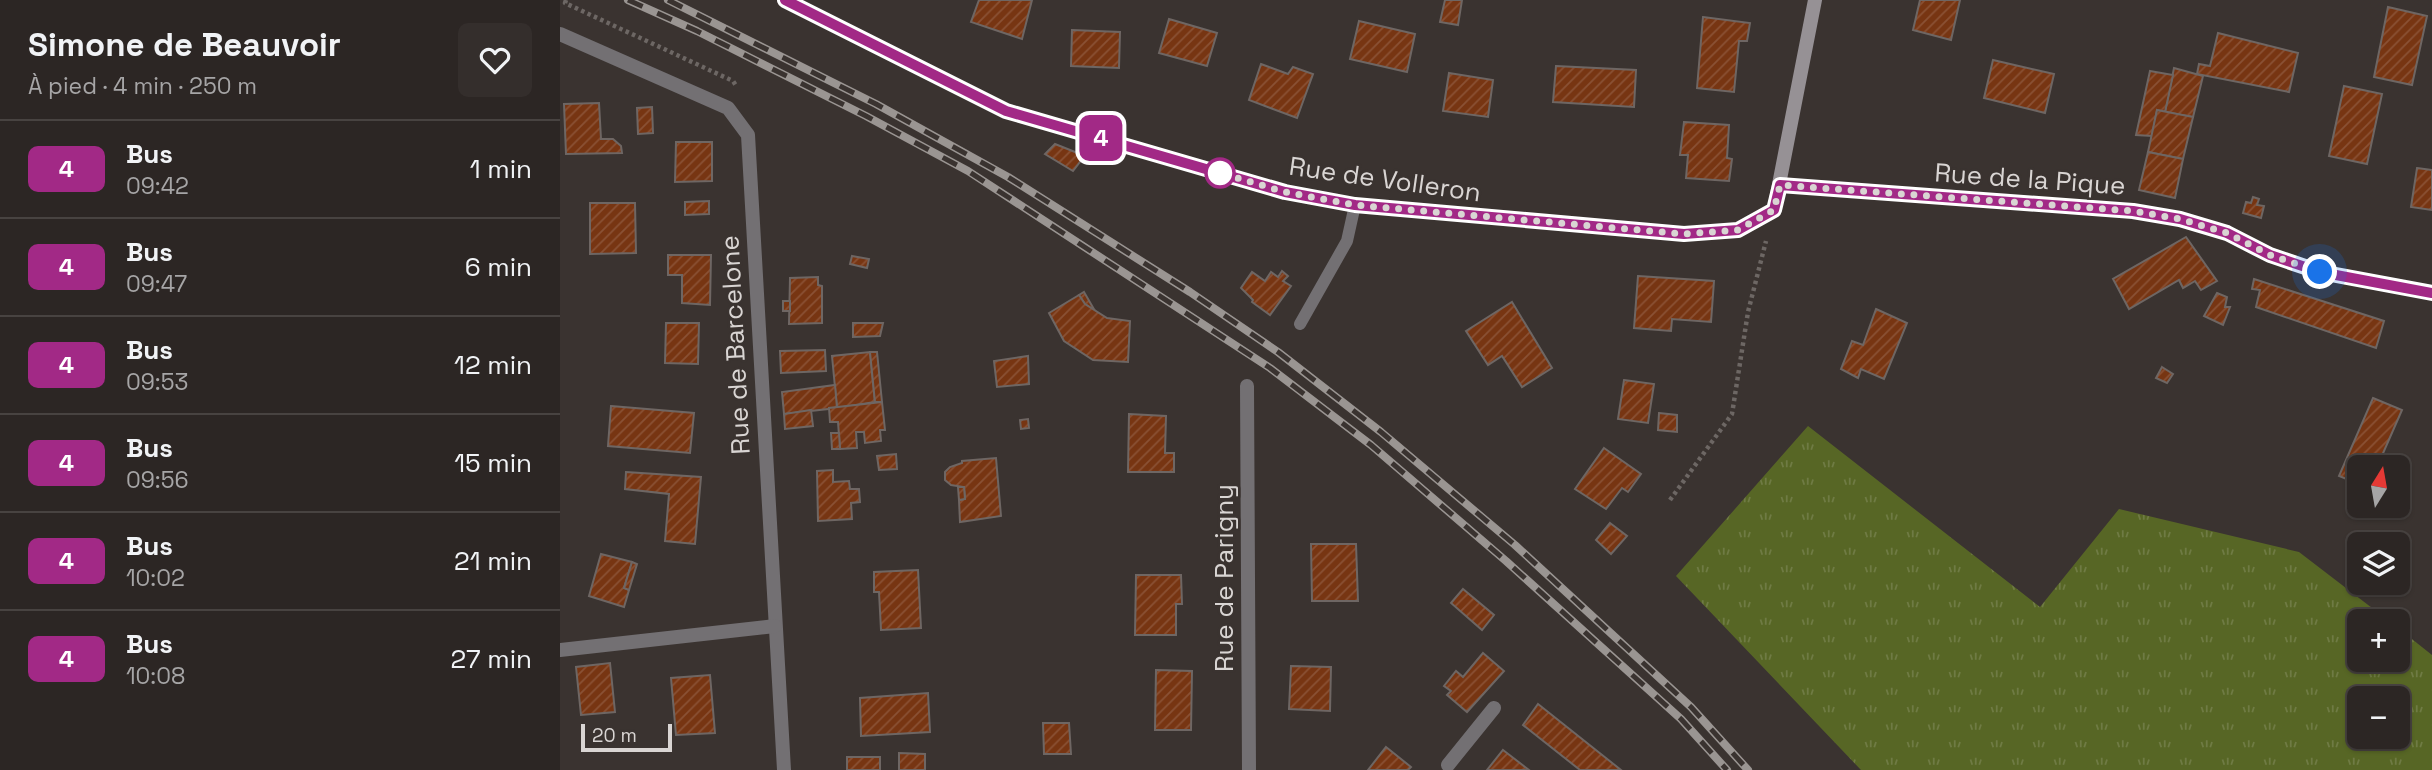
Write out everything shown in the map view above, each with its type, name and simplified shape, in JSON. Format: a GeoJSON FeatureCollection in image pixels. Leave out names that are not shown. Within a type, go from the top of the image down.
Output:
{"type":"FeatureCollection","features":[{"type":"Feature","properties":{"kind":"street","name":"Rue de Volleron"},"geometry":{"type":"LineString","coordinates":[[785,0],[1006,111],[1285,192],[1355,205],[1684,234],[1738,230],[1774,210]]}},
{"type":"Feature","properties":{"kind":"street"},"geometry":{"type":"LineString","coordinates":[[1774,210],[1815,0]]}},
{"type":"Feature","properties":{"kind":"street","name":"Rue de Barcelone"},"geometry":{"type":"LineString","coordinates":[[560,34],[728,108],[748,135],[784,770]]}},
{"type":"Feature","properties":{"kind":"street","name":"Rue de la Pique"},"geometry":{"type":"LineString","coordinates":[[1780,185],[2133,211],[2169,217],[2227,233],[2270,255],[2320,272],[2432,293]]}},
{"type":"Feature","properties":{"kind":"street","name":"Rue de Parigny"},"geometry":{"type":"LineString","coordinates":[[1247,386],[1249,770]]}},
{"type":"Feature","properties":{"kind":"street"},"geometry":{"type":"LineString","coordinates":[[560,650],[775,626]]}},
{"type":"Feature","properties":{"kind":"street"},"geometry":{"type":"LineString","coordinates":[[1449,768],[1494,708]]}},
{"type":"Feature","properties":{"kind":"lane"},"geometry":{"type":"LineString","coordinates":[[1300,324],[1347,241],[1355,205]]}},
{"type":"Feature","properties":{"kind":"path"},"geometry":{"type":"LineString","coordinates":[[566,0],[565,3],[633,35]]}},
{"type":"Feature","properties":{"kind":"path"},"geometry":{"type":"LineString","coordinates":[[1670,500],[1732,414],[1748,312],[1774,210]]}},
{"type":"Feature","properties":{"kind":"green space"},"geometry":{"type":"Polygon","coordinates":[[[1808,426],[2040,607],[2119,509],[2299,552],[2347,589],[2347,595],[2355,595],[2373,609],[2347,609],[2347,672],[2410,672],[2410,638],[2432,655],[2432,770],[1861,770],[1676,576],[1808,426]]]}},
{"type":"Feature","properties":{"kind":"building"},"geometry":{"type":"Polygon","coordinates":[[[979,0],[1032,0],[1022,39],[971,22],[979,0]]]}},
{"type":"Feature","properties":{"kind":"building"},"geometry":{"type":"Polygon","coordinates":[[[1445,0],[1462,0],[1458,25],[1440,22],[1445,0]]]}},
{"type":"Feature","properties":{"kind":"building"},"geometry":{"type":"Polygon","coordinates":[[[1920,0],[1960,0],[1951,40],[1913,30],[1920,0]]]}},
{"type":"Feature","properties":{"kind":"building"},"geometry":{"type":"Polygon","coordinates":[[[2388,7],[2427,16],[2412,85],[2374,77],[2388,7]]]}},
{"type":"Feature","properties":{"kind":"building"},"geometry":{"type":"Polygon","coordinates":[[[1703,17],[1750,23],[1747,41],[1739,41],[1734,92],[1697,88],[1703,17]]]}},
{"type":"Feature","properties":{"kind":"building"},"geometry":{"type":"Polygon","coordinates":[[[1169,19],[1217,33],[1207,66],[1159,53],[1169,19]]]}},
{"type":"Feature","properties":{"kind":"building"},"geometry":{"type":"Polygon","coordinates":[[[1359,21],[1415,34],[1407,72],[1350,59],[1359,21]]]}},
{"type":"Feature","properties":{"kind":"building"},"geometry":{"type":"Polygon","coordinates":[[[1072,30],[1120,32],[1119,68],[1071,66],[1072,30]]]}},
{"type":"Feature","properties":{"kind":"building"},"geometry":{"type":"Polygon","coordinates":[[[2218,33],[2298,53],[2289,92],[2197,74],[2199,64],[2210,66],[2218,33]]]}},
{"type":"Feature","properties":{"kind":"building"},"geometry":{"type":"Polygon","coordinates":[[[1993,60],[2054,74],[2045,113],[1984,98],[1993,60]]]}},
{"type":"Feature","properties":{"kind":"building"},"geometry":{"type":"Polygon","coordinates":[[[1261,64],[1288,74],[1293,67],[1313,74],[1297,118],[1249,100],[1261,64]]]}},
{"type":"Feature","properties":{"kind":"building"},"geometry":{"type":"Polygon","coordinates":[[[1556,66],[1636,70],[1634,107],[1553,102],[1556,66]]]}},
{"type":"Feature","properties":{"kind":"building"},"geometry":{"type":"Polygon","coordinates":[[[2174,68],[2203,76],[2193,117],[2165,112],[2174,68]]]}},
{"type":"Feature","properties":{"kind":"building"},"geometry":{"type":"Polygon","coordinates":[[[2150,71],[2173,75],[2165,112],[2157,110],[2152,136],[2136,135],[2150,71]]]}},
{"type":"Feature","properties":{"kind":"building"},"geometry":{"type":"Polygon","coordinates":[[[1449,73],[1493,80],[1488,117],[1443,111],[1449,73]]]}},
{"type":"Feature","properties":{"kind":"building"},"geometry":{"type":"Polygon","coordinates":[[[2344,86],[2382,94],[2367,164],[2329,156],[2344,86]]]}},
{"type":"Feature","properties":{"kind":"building"},"geometry":{"type":"Polygon","coordinates":[[[599,103],[601,139],[613,139],[621,146],[622,153],[566,154],[564,104],[599,103]]]}},
{"type":"Feature","properties":{"kind":"building"},"geometry":{"type":"Polygon","coordinates":[[[652,107],[653,133],[638,134],[637,108],[652,107]]]}},
{"type":"Feature","properties":{"kind":"building"},"geometry":{"type":"Polygon","coordinates":[[[2157,110],[2193,117],[2183,159],[2148,152],[2157,110]]]}},
{"type":"Feature","properties":{"kind":"building"},"geometry":{"type":"Polygon","coordinates":[[[1684,122],[1729,125],[1727,158],[1732,159],[1729,181],[1686,178],[1688,155],[1680,155],[1684,122]]]}},
{"type":"Feature","properties":{"kind":"building"},"geometry":{"type":"Polygon","coordinates":[[[676,142],[712,142],[712,181],[675,182],[676,142]]]}},
{"type":"Feature","properties":{"kind":"building"},"geometry":{"type":"Polygon","coordinates":[[[1055,144],[1083,158],[1073,171],[1045,154],[1055,144]]]}},
{"type":"Feature","properties":{"kind":"building"},"geometry":{"type":"Polygon","coordinates":[[[2148,152],[2183,159],[2175,198],[2139,190],[2148,152]]]}},
{"type":"Feature","properties":{"kind":"building"},"geometry":{"type":"Polygon","coordinates":[[[2417,168],[2432,170],[2432,210],[2411,207],[2417,168]]]}},
{"type":"Feature","properties":{"kind":"building"},"geometry":{"type":"Polygon","coordinates":[[[2253,197],[2259,199],[2257,205],[2264,206],[2261,218],[2243,213],[2246,202],[2251,203],[2253,197]]]}},
{"type":"Feature","properties":{"kind":"building"},"geometry":{"type":"Polygon","coordinates":[[[709,201],[709,214],[685,215],[685,202],[709,201]]]}},
{"type":"Feature","properties":{"kind":"building"},"geometry":{"type":"Polygon","coordinates":[[[590,203],[635,203],[636,253],[590,254],[590,203]]]}},
{"type":"Feature","properties":{"kind":"building"},"geometry":{"type":"Polygon","coordinates":[[[2186,237],[2217,281],[2201,290],[2195,281],[2183,288],[2179,280],[2129,309],[2113,279],[2186,237]]]}},
{"type":"Feature","properties":{"kind":"building"},"geometry":{"type":"Polygon","coordinates":[[[668,255],[711,255],[710,305],[682,303],[682,275],[668,275],[668,255]]]}},
{"type":"Feature","properties":{"kind":"building"},"geometry":{"type":"Polygon","coordinates":[[[852,256],[869,259],[867,268],[850,264],[852,256]]]}},
{"type":"Feature","properties":{"kind":"building"},"geometry":{"type":"Polygon","coordinates":[[[1282,271],[1288,276],[1283,281],[1291,286],[1270,315],[1252,302],[1241,288],[1252,272],[1265,281],[1271,272],[1278,277],[1282,271]]]}},
{"type":"Feature","properties":{"kind":"building"},"geometry":{"type":"Polygon","coordinates":[[[1638,276],[1714,281],[1711,322],[1672,319],[1671,331],[1634,328],[1638,276]]]}},
{"type":"Feature","properties":{"kind":"building"},"geometry":{"type":"Polygon","coordinates":[[[818,277],[818,285],[822,286],[822,323],[789,324],[790,278],[818,277]]]}},
{"type":"Feature","properties":{"kind":"building"},"geometry":{"type":"Polygon","coordinates":[[[2254,279],[2384,321],[2376,348],[2256,307],[2260,290],[2252,289],[2254,279]]]}},
{"type":"Feature","properties":{"kind":"building"},"geometry":{"type":"Polygon","coordinates":[[[1084,292],[1095,311],[1085,304],[1079,295],[1084,292]]]}},
{"type":"Feature","properties":{"kind":"building"},"geometry":{"type":"Polygon","coordinates":[[[2217,293],[2227,297],[2225,307],[2230,307],[2223,325],[2204,316],[2217,293]]]}},
{"type":"Feature","properties":{"kind":"building"},"geometry":{"type":"Polygon","coordinates":[[[1079,295],[1085,304],[1107,318],[1130,321],[1128,362],[1093,360],[1064,341],[1049,313],[1079,295]]]}},
{"type":"Feature","properties":{"kind":"building"},"geometry":{"type":"Polygon","coordinates":[[[783,301],[790,301],[790,311],[783,311],[783,301]]]}},
{"type":"Feature","properties":{"kind":"building"},"geometry":{"type":"Polygon","coordinates":[[[1512,302],[1552,368],[1522,387],[1502,356],[1488,365],[1466,331],[1512,302]]]}},
{"type":"Feature","properties":{"kind":"building"},"geometry":{"type":"Polygon","coordinates":[[[1876,309],[1907,323],[1884,379],[1861,369],[1858,378],[1841,369],[1852,341],[1863,345],[1876,309]]]}},
{"type":"Feature","properties":{"kind":"building"},"geometry":{"type":"Polygon","coordinates":[[[666,323],[699,323],[698,364],[665,363],[666,323]]]}},
{"type":"Feature","properties":{"kind":"building"},"geometry":{"type":"Polygon","coordinates":[[[853,323],[883,323],[880,336],[853,337],[853,323]]]}},
{"type":"Feature","properties":{"kind":"building"},"geometry":{"type":"Polygon","coordinates":[[[825,350],[826,371],[781,373],[780,351],[825,350]]]}},
{"type":"Feature","properties":{"kind":"building"},"geometry":{"type":"Polygon","coordinates":[[[870,352],[875,402],[837,408],[832,356],[870,352]]]}},
{"type":"Feature","properties":{"kind":"building"},"geometry":{"type":"Polygon","coordinates":[[[870,352],[877,352],[882,402],[875,402],[870,352]]]}},
{"type":"Feature","properties":{"kind":"building"},"geometry":{"type":"Polygon","coordinates":[[[1028,356],[1029,384],[997,387],[994,361],[1028,356]]]}},
{"type":"Feature","properties":{"kind":"building"},"geometry":{"type":"Polygon","coordinates":[[[2162,367],[2173,374],[2167,383],[2156,378],[2162,367]]]}},
{"type":"Feature","properties":{"kind":"building"},"geometry":{"type":"Polygon","coordinates":[[[1624,380],[1654,384],[1648,423],[1618,419],[1624,380]]]}},
{"type":"Feature","properties":{"kind":"building"},"geometry":{"type":"Polygon","coordinates":[[[835,385],[837,408],[784,414],[782,392],[835,385]]]}},
{"type":"Feature","properties":{"kind":"building"},"geometry":{"type":"Polygon","coordinates":[[[2373,398],[2402,410],[2382,455],[2348,455],[2373,398]]]}},
{"type":"Feature","properties":{"kind":"building"},"geometry":{"type":"Polygon","coordinates":[[[882,402],[885,430],[880,430],[881,441],[865,443],[864,432],[856,432],[857,448],[840,449],[838,422],[830,422],[829,408],[882,402]]]}},
{"type":"Feature","properties":{"kind":"building"},"geometry":{"type":"Polygon","coordinates":[[[611,406],[694,413],[690,453],[608,446],[611,406]]]}},
{"type":"Feature","properties":{"kind":"building"},"geometry":{"type":"Polygon","coordinates":[[[811,410],[813,426],[785,429],[784,414],[811,410]]]}},
{"type":"Feature","properties":{"kind":"building"},"geometry":{"type":"Polygon","coordinates":[[[1659,413],[1677,415],[1677,432],[1658,430],[1659,413]]]}},
{"type":"Feature","properties":{"kind":"building"},"geometry":{"type":"Polygon","coordinates":[[[1129,414],[1166,416],[1165,453],[1174,453],[1174,472],[1128,472],[1129,414]]]}},
{"type":"Feature","properties":{"kind":"building"},"geometry":{"type":"Polygon","coordinates":[[[1028,419],[1029,428],[1021,429],[1020,420],[1028,419]]]}},
{"type":"Feature","properties":{"kind":"building"},"geometry":{"type":"Polygon","coordinates":[[[831,433],[839,433],[840,449],[832,449],[831,433]]]}},
{"type":"Feature","properties":{"kind":"building"},"geometry":{"type":"Polygon","coordinates":[[[1604,448],[1641,474],[1628,492],[1622,488],[1606,509],[1575,489],[1604,448]]]}},
{"type":"Feature","properties":{"kind":"building"},"geometry":{"type":"Polygon","coordinates":[[[896,454],[897,469],[879,470],[877,456],[896,454]]]}},
{"type":"Feature","properties":{"kind":"building"},"geometry":{"type":"Polygon","coordinates":[[[996,458],[1001,516],[960,522],[959,500],[965,499],[964,487],[951,485],[945,480],[945,472],[962,461],[996,458]]]}},
{"type":"Feature","properties":{"kind":"building"},"geometry":{"type":"Polygon","coordinates":[[[2347,458],[2347,479],[2339,476],[2347,458]]]}},
{"type":"Feature","properties":{"kind":"building"},"geometry":{"type":"Polygon","coordinates":[[[833,470],[833,482],[849,481],[850,489],[859,489],[860,502],[851,503],[852,519],[818,521],[817,471],[833,470]]]}},
{"type":"Feature","properties":{"kind":"building"},"geometry":{"type":"Polygon","coordinates":[[[626,472],[701,477],[695,544],[665,541],[669,494],[625,489],[626,472]]]}},
{"type":"Feature","properties":{"kind":"building"},"geometry":{"type":"Polygon","coordinates":[[[958,487],[964,487],[965,499],[959,500],[958,487]]]}},
{"type":"Feature","properties":{"kind":"building"},"geometry":{"type":"Polygon","coordinates":[[[1610,523],[1627,536],[1611,554],[1596,540],[1610,523]]]}},
{"type":"Feature","properties":{"kind":"building"},"geometry":{"type":"Polygon","coordinates":[[[1311,544],[1356,544],[1358,601],[1312,601],[1311,544]]]}},
{"type":"Feature","properties":{"kind":"building"},"geometry":{"type":"Polygon","coordinates":[[[601,554],[632,562],[624,588],[629,590],[624,607],[589,596],[601,554]]]}},
{"type":"Feature","properties":{"kind":"building"},"geometry":{"type":"Polygon","coordinates":[[[632,562],[637,564],[629,590],[624,588],[632,562]]]}},
{"type":"Feature","properties":{"kind":"building"},"geometry":{"type":"Polygon","coordinates":[[[918,570],[921,628],[881,630],[879,592],[874,592],[874,572],[918,570]]]}},
{"type":"Feature","properties":{"kind":"building"},"geometry":{"type":"Polygon","coordinates":[[[1136,575],[1181,575],[1182,604],[1176,604],[1176,635],[1135,635],[1136,575]]]}},
{"type":"Feature","properties":{"kind":"building"},"geometry":{"type":"Polygon","coordinates":[[[1463,589],[1494,615],[1482,630],[1451,603],[1463,589]]]}},
{"type":"Feature","properties":{"kind":"building"},"geometry":{"type":"Polygon","coordinates":[[[1483,653],[1504,671],[1467,712],[1447,695],[1451,691],[1444,686],[1456,671],[1463,677],[1483,653]]]}},
{"type":"Feature","properties":{"kind":"building"},"geometry":{"type":"Polygon","coordinates":[[[610,663],[615,712],[581,715],[576,667],[610,663]]]}},
{"type":"Feature","properties":{"kind":"building"},"geometry":{"type":"Polygon","coordinates":[[[1291,666],[1331,667],[1330,711],[1289,709],[1291,666]]]}},
{"type":"Feature","properties":{"kind":"building"},"geometry":{"type":"Polygon","coordinates":[[[1156,670],[1192,671],[1191,730],[1155,730],[1156,670]]]}},
{"type":"Feature","properties":{"kind":"building"},"geometry":{"type":"Polygon","coordinates":[[[710,675],[715,733],[676,735],[671,678],[710,675]]]}},
{"type":"Feature","properties":{"kind":"building"},"geometry":{"type":"Polygon","coordinates":[[[928,693],[930,732],[861,736],[860,698],[928,693]]]}},
{"type":"Feature","properties":{"kind":"building"},"geometry":{"type":"Polygon","coordinates":[[[1538,704],[1621,770],[1580,770],[1523,725],[1538,704]]]}},
{"type":"Feature","properties":{"kind":"building"},"geometry":{"type":"Polygon","coordinates":[[[1043,723],[1069,723],[1071,754],[1044,754],[1043,723]]]}},
{"type":"Feature","properties":{"kind":"building"},"geometry":{"type":"Polygon","coordinates":[[[1386,747],[1411,767],[1408,770],[1368,770],[1386,747]]]}},
{"type":"Feature","properties":{"kind":"building"},"geometry":{"type":"Polygon","coordinates":[[[1503,750],[1529,770],[1487,770],[1503,750]]]}},
{"type":"Feature","properties":{"kind":"building"},"geometry":{"type":"Polygon","coordinates":[[[899,753],[925,754],[925,770],[899,770],[899,753]]]}},
{"type":"Feature","properties":{"kind":"building"},"geometry":{"type":"Polygon","coordinates":[[[847,757],[880,757],[880,770],[847,770],[847,757]]]}},
{"type":"Feature","properties":{"kind":"railway"},"geometry":{"type":"LineString","coordinates":[[628,0],[697,31],[968,171],[1270,368],[1371,445],[1506,561],[1681,719],[1727,770]]}},
{"type":"Feature","properties":{"kind":"railway"},"geometry":{"type":"LineString","coordinates":[[668,0],[876,104],[1008,177],[1190,292],[1278,352],[1381,432],[1515,545],[1691,707],[1748,770]]}},
{"type":"Feature","properties":{"kind":"bus line","name":"4"},"geometry":{"type":"LineString","coordinates":[[785,0],[1006,111],[1285,192],[1355,205],[1684,234],[1738,230],[1774,210],[1780,185],[2133,211],[2180,219],[2227,233],[2270,255],[2320,272],[2432,293]]}},
{"type":"Feature","properties":{"kind":"route"},"geometry":{"type":"LineString","coordinates":[[1220,173],[1217,172],[1285,192],[1355,205],[1684,234],[1738,230],[1774,210],[1780,185],[2133,211],[2180,219],[2227,233],[2270,255],[2320,272]]}}]}
